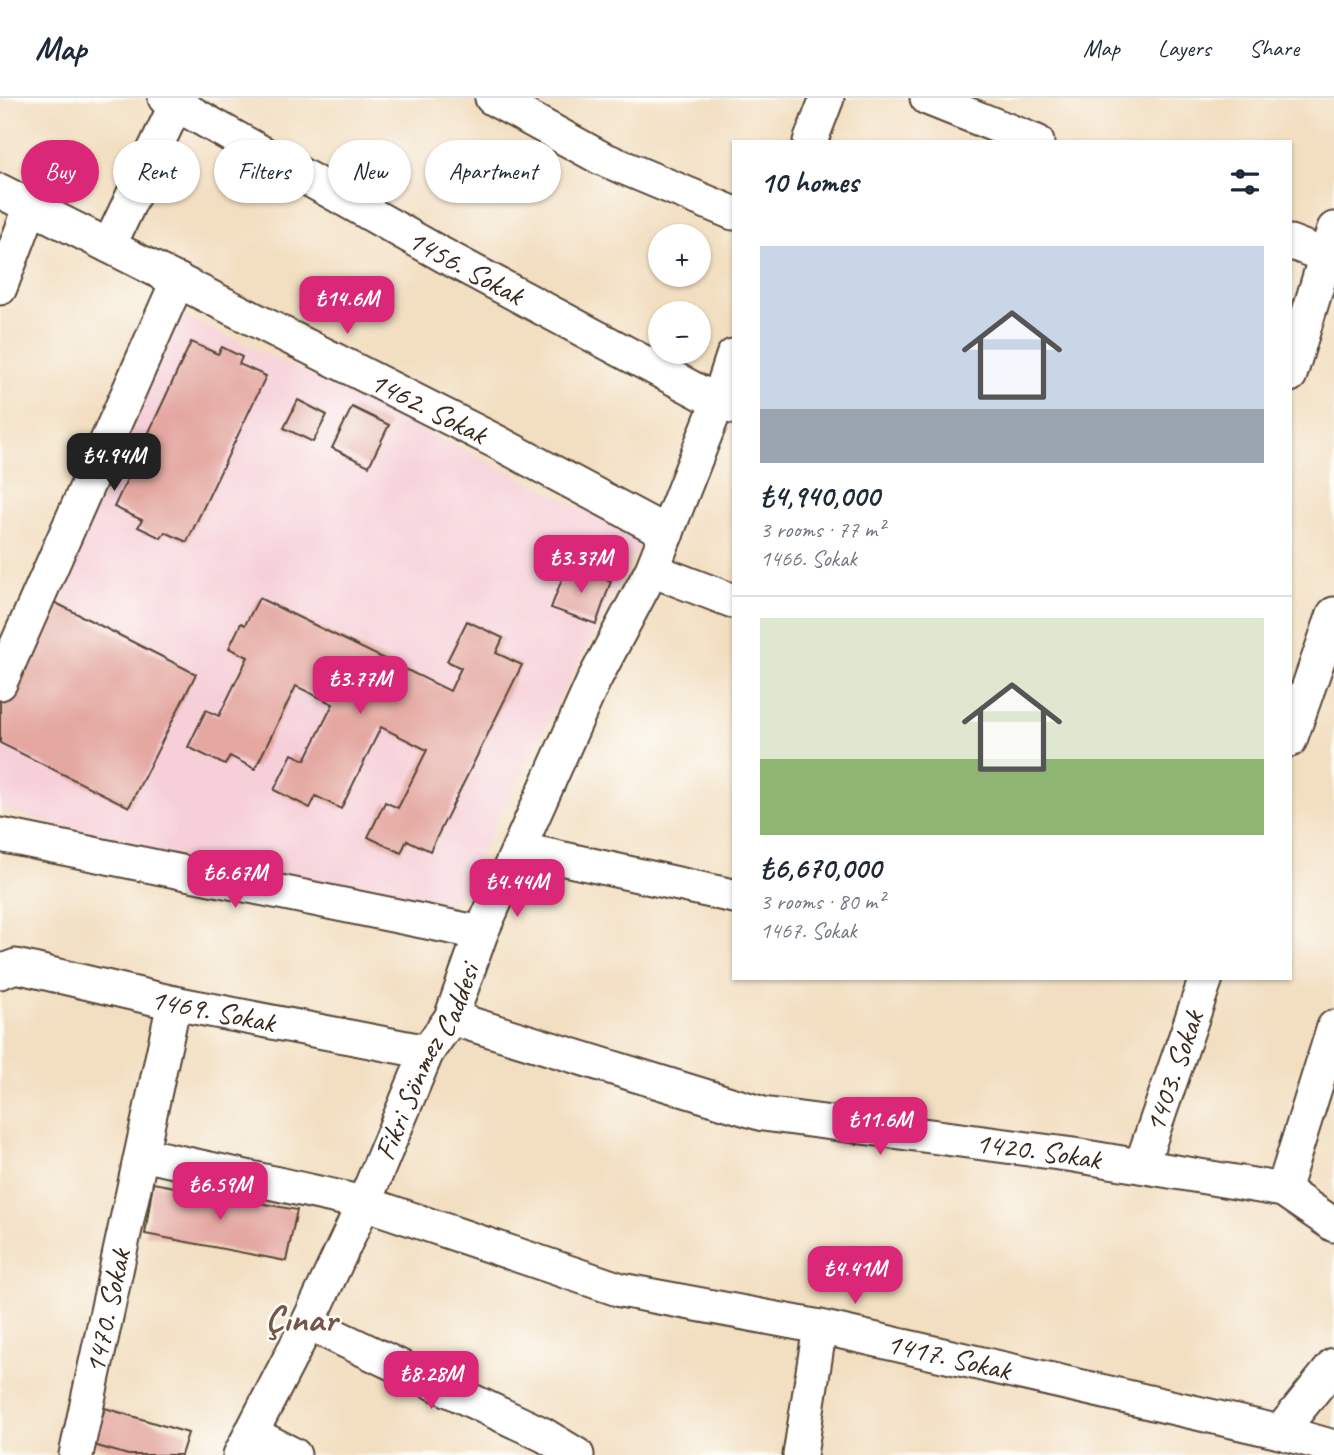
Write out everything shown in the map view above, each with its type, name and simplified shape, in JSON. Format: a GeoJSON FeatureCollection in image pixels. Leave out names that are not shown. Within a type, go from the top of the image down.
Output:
{"type":"FeatureCollection","features":[{"type":"Feature","properties":{"kind":"street"},"geometry":{"type":"LineString","coordinates":[[492,98],[601,158],[732,213]]}},
{"type":"Feature","properties":{"kind":"street"},"geometry":{"type":"LineString","coordinates":[[811,140],[827,98]]}},
{"type":"Feature","properties":{"kind":"street"},"geometry":{"type":"LineString","coordinates":[[927,98],[1032,140]]}},
{"type":"Feature","properties":{"kind":"street"},"geometry":{"type":"LineString","coordinates":[[109,246],[173,100]]}},
{"type":"Feature","properties":{"kind":"street","name":"1456. Sokak"},"geometry":{"type":"LineString","coordinates":[[173,100],[443,255],[726,405]]}},
{"type":"Feature","properties":{"kind":"street","name":"1462. Sokak"},"geometry":{"type":"LineString","coordinates":[[0,191],[495,440],[667,533]]}},
{"type":"Feature","properties":{"kind":"street"},"geometry":{"type":"LineString","coordinates":[[0,288],[31,206]]}},
{"type":"Feature","properties":{"kind":"street"},"geometry":{"type":"LineString","coordinates":[[1292,242],[1330,242],[1292,368]]}},
{"type":"Feature","properties":{"kind":"street"},"geometry":{"type":"LineString","coordinates":[[0,683],[178,280]]}},
{"type":"Feature","properties":{"kind":"street","name":"Fikri Sönmez Caddesi"},"geometry":{"type":"LineString","coordinates":[[245,1444],[308,1323],[364,1203],[428,1052],[451,1017],[481,933],[594,680],[652,570],[726,405],[732,363]]}},
{"type":"Feature","properties":{"kind":"street"},"geometry":{"type":"LineString","coordinates":[[652,570],[732,601]]}},
{"type":"Feature","properties":{"kind":"street"},"geometry":{"type":"LineString","coordinates":[[1292,734],[1334,614]]}},
{"type":"Feature","properties":{"kind":"street"},"geometry":{"type":"LineString","coordinates":[[0,835],[481,933]]}},
{"type":"Feature","properties":{"kind":"street"},"geometry":{"type":"LineString","coordinates":[[519,849],[732,896]]}},
{"type":"Feature","properties":{"kind":"street","name":"1469. Sokak"},"geometry":{"type":"LineString","coordinates":[[0,972],[16,966],[174,1003],[428,1052]]}},
{"type":"Feature","properties":{"kind":"street","name":"1403. Sokak"},"geometry":{"type":"LineString","coordinates":[[1141,1166],[1205,980]]}},
{"type":"Feature","properties":{"kind":"street","name":"1470. Sokak"},"geometry":{"type":"LineString","coordinates":[[76,1455],[174,1003]]}},
{"type":"Feature","properties":{"kind":"street","name":"1420. Sokak"},"geometry":{"type":"LineString","coordinates":[[451,1017],[763,1114],[1074,1155],[1283,1190],[1334,1225]]}},
{"type":"Feature","properties":{"kind":"street"},"geometry":{"type":"LineString","coordinates":[[1283,1190],[1334,1027]]}},
{"type":"Feature","properties":{"kind":"street","name":"1417. Sokak"},"geometry":{"type":"LineString","coordinates":[[142,1154],[364,1203],[621,1290],[820,1326],[1280,1432],[1334,1447]]}},
{"type":"Feature","properties":{"kind":"street"},"geometry":{"type":"LineString","coordinates":[[308,1323],[538,1445],[577,1455]]}},
{"type":"Feature","properties":{"kind":"street"},"geometry":{"type":"LineString","coordinates":[[800,1455],[820,1326]]}},
{"type":"Feature","properties":{"kind":"street"},"geometry":{"type":"LineString","coordinates":[[1280,1432],[1334,1365]]}},
{"type":"Feature","properties":{"kind":"street"},"geometry":{"type":"LineString","coordinates":[[245,1444],[294,1455]]}},
{"type":"Feature","properties":{"kind":"shaded area"},"geometry":{"type":"Polygon","coordinates":[[[174,311],[355,396],[643,538],[449,914],[128,846],[0,808],[0,690],[174,311]]]}},
{"type":"Feature","properties":{"kind":"building"},"geometry":{"type":"Polygon","coordinates":[[[191,342],[218,354],[222,347],[242,357],[239,364],[266,376],[187,542],[165,532],[161,538],[138,527],[142,520],[114,507],[191,342]]]}},
{"type":"Feature","properties":{"kind":"building"},"geometry":{"type":"Polygon","coordinates":[[[298,400],[327,415],[313,442],[284,428],[298,400]]]}},
{"type":"Feature","properties":{"kind":"building"},"geometry":{"type":"Polygon","coordinates":[[[352,407],[389,425],[369,466],[332,448],[352,407]]]}},
{"type":"Feature","properties":{"kind":"building"},"geometry":{"type":"Polygon","coordinates":[[[567,566],[611,581],[596,624],[551,608],[567,566]]]}},
{"type":"Feature","properties":{"kind":"building"},"geometry":{"type":"Polygon","coordinates":[[[259,598],[450,691],[461,668],[447,661],[467,621],[503,638],[496,653],[522,665],[430,851],[407,840],[401,853],[368,837],[385,802],[398,808],[427,750],[381,727],[341,809],[316,796],[310,808],[274,790],[292,754],[305,760],[333,704],[296,686],[255,769],[230,756],[225,765],[188,747],[206,710],[219,716],[248,657],[229,648],[241,623],[245,625],[259,598]]]}},
{"type":"Feature","properties":{"kind":"building"},"geometry":{"type":"Polygon","coordinates":[[[50,600],[196,674],[129,807],[0,743],[0,698],[50,600]]]}},
{"type":"Feature","properties":{"kind":"building"},"geometry":{"type":"Polygon","coordinates":[[[153,1183],[297,1210],[286,1261],[145,1234],[153,1183]]]}},
{"type":"Feature","properties":{"kind":"building"},"geometry":{"type":"Polygon","coordinates":[[[105,1408],[188,1433],[181,1455],[128,1455],[94,1445],[105,1408]]]}},
{"type":"Feature","properties":{"kind":"district","name":"Çınar"},"geometry":{"type":"Point","coordinates":[301,1318]}}]}
